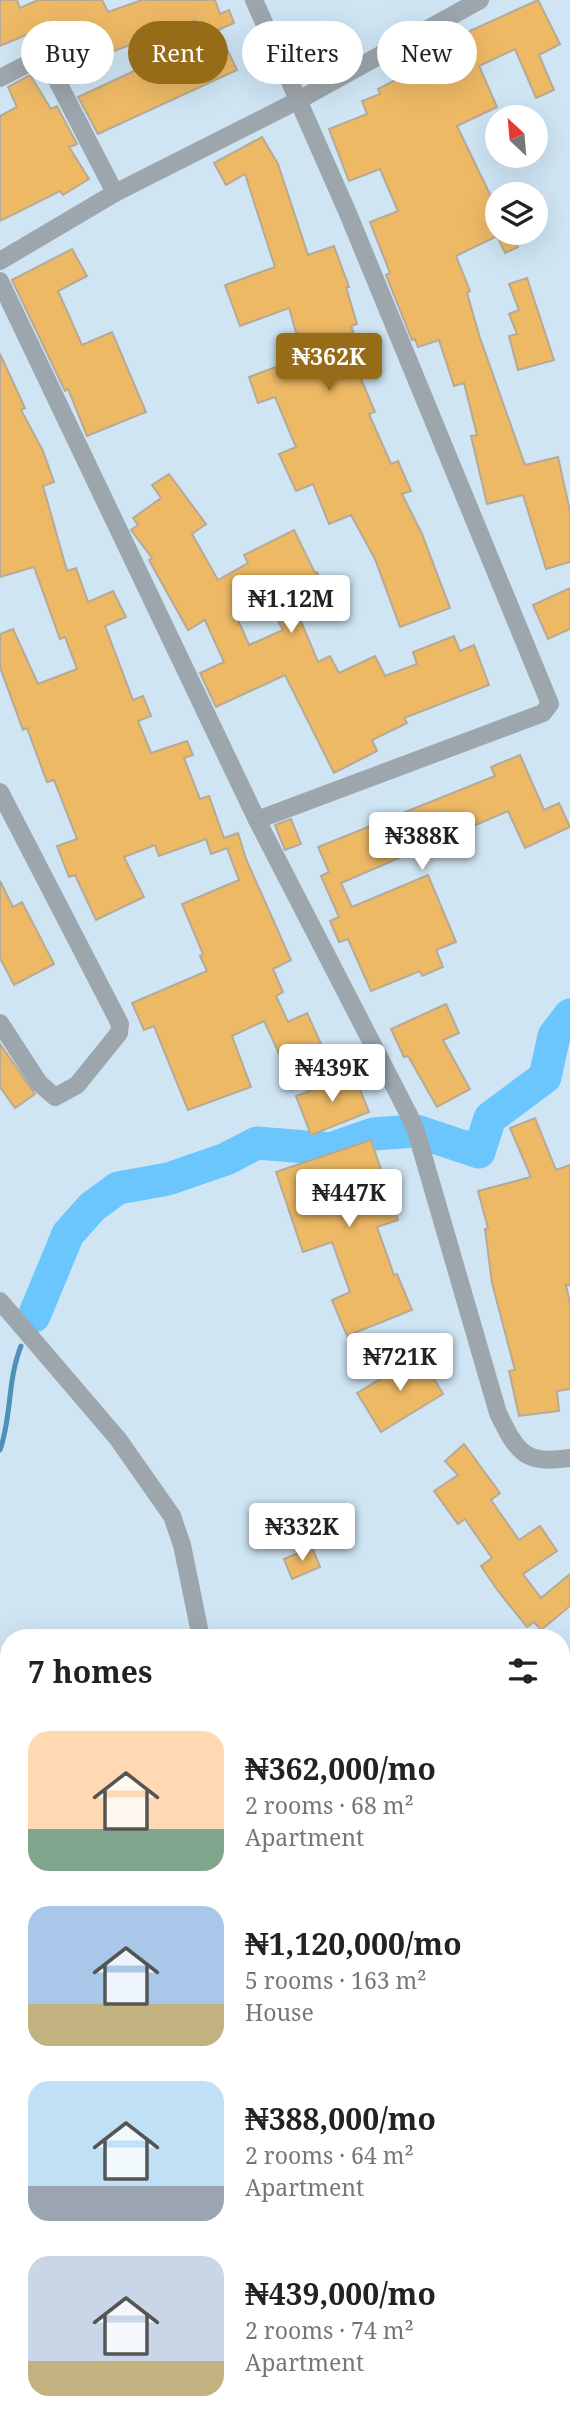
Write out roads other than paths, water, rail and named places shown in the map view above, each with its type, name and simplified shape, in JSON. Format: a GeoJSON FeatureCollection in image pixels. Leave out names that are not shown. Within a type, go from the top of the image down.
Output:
{"type":"FeatureCollection","features":[{"type":"Feature","properties":{"kind":"street"},"geometry":{"type":"LineString","coordinates":[[254,0],[452,462],[551,705],[543,713],[257,820]]}},
{"type":"Feature","properties":{"kind":"street"},"geometry":{"type":"LineString","coordinates":[[0,261],[115,193],[299,100],[480,0]]}},
{"type":"Feature","properties":{"kind":"street"},"geometry":{"type":"LineString","coordinates":[[0,78],[37,59],[48,63],[115,193]]}},
{"type":"Feature","properties":{"kind":"street"},"geometry":{"type":"LineString","coordinates":[[0,281],[257,820],[416,1131],[498,1413],[512,1443],[535,1460],[570,1458]]}},
{"type":"Feature","properties":{"kind":"street"},"geometry":{"type":"LineString","coordinates":[[0,792],[120,1024],[118,1033],[77,1085],[55,1097],[39,1083],[0,1023]]}},
{"type":"Feature","properties":{"kind":"street"},"geometry":{"type":"LineString","coordinates":[[0,1301],[118,1439],[172,1516],[182,1545],[199,1629]]}},
{"type":"Feature","properties":{"kind":"waterway"},"geometry":{"type":"LineString","coordinates":[[34,1316],[68,1234],[92,1207],[118,1188],[168,1179],[226,1159],[257,1143],[330,1149],[373,1134],[416,1131],[479,1152],[490,1118],[545,1077],[554,1036],[570,1015]]}},
{"type":"Feature","properties":{"kind":"waterway"},"geometry":{"type":"LineString","coordinates":[[0,1450],[21,1346]]}}]}
